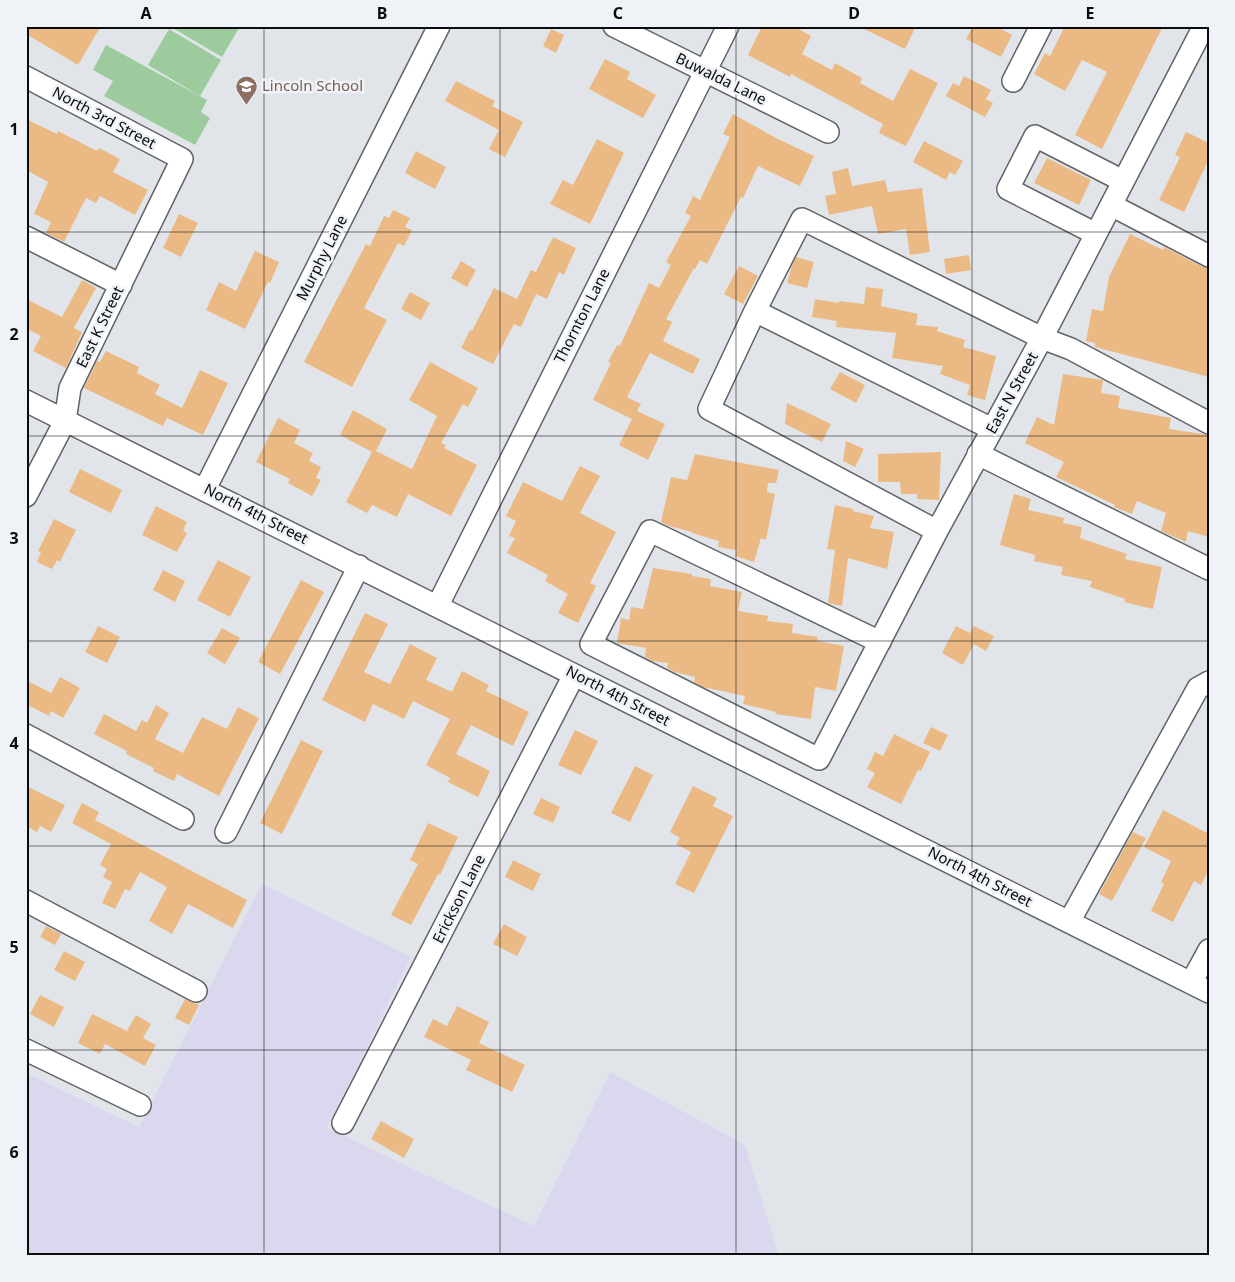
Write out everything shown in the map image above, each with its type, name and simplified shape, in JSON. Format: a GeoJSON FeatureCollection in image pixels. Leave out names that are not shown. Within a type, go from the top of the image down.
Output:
{"type":"FeatureCollection","features":[{"type":"Feature","properties":{"kind":"street","name":"Murphy Lane"},"geometry":{"type":"LineString","coordinates":[[205,489],[439,26]]}},
{"type":"Feature","properties":{"kind":"street","name":"Buwalda Lane"},"geometry":{"type":"LineString","coordinates":[[614,26],[828,132]]}},
{"type":"Feature","properties":{"kind":"street","name":"Thornton Lane"},"geometry":{"type":"LineString","coordinates":[[438,606],[728,26]]}},
{"type":"Feature","properties":{"kind":"street"},"geometry":{"type":"LineString","coordinates":[[1013,80],[1040,26]]}},
{"type":"Feature","properties":{"kind":"street","name":"East N Street"},"geometry":{"type":"LineString","coordinates":[[880,642],[650,531],[591,644],[819,759],[880,642],[937,531],[1042,338],[1204,26]]}},
{"type":"Feature","properties":{"kind":"street","name":"North 3rd Street"},"geometry":{"type":"LineString","coordinates":[[26,77],[182,159]]}},
{"type":"Feature","properties":{"kind":"street"},"geometry":{"type":"LineString","coordinates":[[1096,234],[1008,189],[1035,136],[1123,181]]}},
{"type":"Feature","properties":{"kind":"street","name":"East K Street"},"geometry":{"type":"LineString","coordinates":[[26,496],[65,421],[70,388],[182,159]]}},
{"type":"Feature","properties":{"kind":"street"},"geometry":{"type":"LineString","coordinates":[[1111,205],[1209,256]]}},
{"type":"Feature","properties":{"kind":"street"},"geometry":{"type":"LineString","coordinates":[[937,531],[709,409],[802,219],[1042,338],[1071,349],[1209,423]]}},
{"type":"Feature","properties":{"kind":"street"},"geometry":{"type":"LineString","coordinates":[[26,237],[120,285]]}},
{"type":"Feature","properties":{"kind":"street"},"geometry":{"type":"LineString","coordinates":[[755,312],[992,429]]}},
{"type":"Feature","properties":{"kind":"street","name":"North 4th Street"},"geometry":{"type":"LineString","coordinates":[[26,401],[1200,988]]}},
{"type":"Feature","properties":{"kind":"street"},"geometry":{"type":"LineString","coordinates":[[978,454],[1209,569]]}},
{"type":"Feature","properties":{"kind":"street"},"geometry":{"type":"LineString","coordinates":[[226,832],[359,566]]}},
{"type":"Feature","properties":{"kind":"street","name":"Erickson Lane"},"geometry":{"type":"LineString","coordinates":[[343,1123],[574,674]]}},
{"type":"Feature","properties":{"kind":"street"},"geometry":{"type":"LineString","coordinates":[[1069,922],[1198,688],[1209,682]]}},
{"type":"Feature","properties":{"kind":"street"},"geometry":{"type":"LineString","coordinates":[[26,735],[183,819]]}},
{"type":"Feature","properties":{"kind":"street"},"geometry":{"type":"LineString","coordinates":[[26,901],[196,991]]}},
{"type":"Feature","properties":{"kind":"street"},"geometry":{"type":"LineString","coordinates":[[1200,988],[1209,950]]}},
{"type":"Feature","properties":{"kind":"street"},"geometry":{"type":"LineString","coordinates":[[26,1050],[140,1105]]}},
{"type":"Feature","properties":{"kind":"shaded area"},"geometry":{"type":"Polygon","coordinates":[[[262,884],[411,957],[327,1128],[534,1226],[610,1072],[745,1145],[779,1256],[26,1256],[26,1073],[139,1127],[262,884]]]}},
{"type":"Feature","properties":{"kind":"green space"},"geometry":{"type":"Polygon","coordinates":[[[236,26],[239,28],[222,57],[171,27],[236,26]]]}},
{"type":"Feature","properties":{"kind":"green space"},"geometry":{"type":"Polygon","coordinates":[[[169,29],[221,60],[200,96],[148,65],[169,29]]]}},
{"type":"Feature","properties":{"kind":"green space"},"geometry":{"type":"Polygon","coordinates":[[[106,45],[207,100],[201,112],[210,118],[195,145],[104,96],[113,81],[93,70],[106,45]]]}},
{"type":"Feature","properties":{"kind":"building"},"geometry":{"type":"Polygon","coordinates":[[[26,26],[101,26],[78,65],[26,34],[26,26]]]}},
{"type":"Feature","properties":{"kind":"building"},"geometry":{"type":"Polygon","coordinates":[[[762,26],[793,26],[811,36],[802,54],[832,70],[835,63],[862,78],[860,83],[893,101],[910,69],[938,83],[906,146],[879,133],[883,124],[791,74],[790,77],[748,55],[762,26]]]}},
{"type":"Feature","properties":{"kind":"building"},"geometry":{"type":"Polygon","coordinates":[[[858,26],[916,26],[905,49],[858,26]]]}},
{"type":"Feature","properties":{"kind":"building"},"geometry":{"type":"Polygon","coordinates":[[[973,26],[995,26],[1012,35],[1001,57],[966,39],[973,26]]]}},
{"type":"Feature","properties":{"kind":"building"},"geometry":{"type":"Polygon","coordinates":[[[1065,26],[1163,26],[1102,149],[1075,135],[1107,72],[1082,60],[1065,91],[1034,74],[1045,53],[1050,56],[1065,26]]]}},
{"type":"Feature","properties":{"kind":"building"},"geometry":{"type":"Polygon","coordinates":[[[551,29],[564,35],[556,53],[543,46],[551,29]]]}},
{"type":"Feature","properties":{"kind":"building"},"geometry":{"type":"Polygon","coordinates":[[[605,59],[630,72],[627,79],[656,95],[643,118],[589,89],[605,59]]]}},
{"type":"Feature","properties":{"kind":"building"},"geometry":{"type":"Polygon","coordinates":[[[964,76],[991,90],[986,99],[993,103],[985,117],[946,96],[953,83],[959,86],[964,76]]]}},
{"type":"Feature","properties":{"kind":"building"},"geometry":{"type":"Polygon","coordinates":[[[456,81],[495,101],[492,106],[523,122],[505,157],[489,149],[499,130],[445,101],[456,81]]]}},
{"type":"Feature","properties":{"kind":"building"},"geometry":{"type":"Polygon","coordinates":[[[733,114],[776,138],[814,156],[800,186],[758,166],[707,264],[700,260],[694,268],[666,319],[672,322],[663,341],[700,359],[693,374],[650,353],[627,397],[641,404],[637,411],[665,424],[648,460],[619,445],[632,419],[593,400],[611,363],[608,362],[617,345],[620,346],[649,283],[659,288],[671,265],[666,262],[691,216],[685,213],[693,196],[700,200],[730,137],[723,134],[733,114]]]}},
{"type":"Feature","properties":{"kind":"building"},"geometry":{"type":"Polygon","coordinates":[[[26,119],[57,134],[58,131],[97,151],[99,148],[120,159],[113,172],[148,190],[135,215],[100,196],[96,203],[86,198],[64,242],[46,233],[51,222],[34,214],[48,182],[26,170],[26,119]]]}},
{"type":"Feature","properties":{"kind":"building"},"geometry":{"type":"Polygon","coordinates":[[[1186,132],[1209,143],[1209,159],[1184,212],[1159,200],[1180,157],[1175,155],[1186,132]]]}},
{"type":"Feature","properties":{"kind":"building"},"geometry":{"type":"Polygon","coordinates":[[[597,139],[624,153],[590,224],[550,204],[563,180],[573,185],[597,139]]]}},
{"type":"Feature","properties":{"kind":"building"},"geometry":{"type":"Polygon","coordinates":[[[924,141],[963,161],[955,175],[950,172],[946,180],[913,162],[924,141]]]}},
{"type":"Feature","properties":{"kind":"building"},"geometry":{"type":"Polygon","coordinates":[[[416,151],[446,167],[435,189],[405,173],[416,151]]]}},
{"type":"Feature","properties":{"kind":"building"},"geometry":{"type":"Polygon","coordinates":[[[1047,158],[1091,180],[1079,205],[1034,183],[1047,158]]]}},
{"type":"Feature","properties":{"kind":"building"},"geometry":{"type":"Polygon","coordinates":[[[848,168],[852,186],[885,180],[888,192],[922,188],[930,252],[910,255],[906,229],[878,234],[872,206],[829,215],[825,196],[836,194],[832,172],[848,168]]]}},
{"type":"Feature","properties":{"kind":"building"},"geometry":{"type":"Polygon","coordinates":[[[393,210],[410,218],[405,227],[412,230],[404,246],[398,243],[364,308],[387,320],[352,387],[304,362],[366,244],[370,246],[384,216],[389,218],[393,210]]]}},
{"type":"Feature","properties":{"kind":"building"},"geometry":{"type":"Polygon","coordinates":[[[179,214],[198,223],[181,257],[163,248],[179,214]]]}},
{"type":"Feature","properties":{"kind":"building"},"geometry":{"type":"Polygon","coordinates":[[[1130,234],[1163,250],[1164,247],[1203,267],[1209,268],[1209,377],[1095,347],[1095,343],[1086,341],[1092,309],[1103,311],[1109,277],[1130,234]]]}},
{"type":"Feature","properties":{"kind":"building"},"geometry":{"type":"Polygon","coordinates":[[[553,237],[576,248],[564,275],[559,272],[547,299],[536,294],[521,327],[514,324],[493,364],[461,348],[494,288],[517,299],[531,270],[536,272],[553,237]]]}},
{"type":"Feature","properties":{"kind":"building"},"geometry":{"type":"Polygon","coordinates":[[[255,251],[279,262],[245,329],[206,310],[219,282],[236,291],[255,251]]]}},
{"type":"Feature","properties":{"kind":"building"},"geometry":{"type":"Polygon","coordinates":[[[969,255],[971,270],[946,274],[944,259],[969,255]]]}},
{"type":"Feature","properties":{"kind":"building"},"geometry":{"type":"Polygon","coordinates":[[[796,257],[814,262],[807,288],[787,283],[796,257]]]}},
{"type":"Feature","properties":{"kind":"building"},"geometry":{"type":"Polygon","coordinates":[[[461,261],[476,270],[467,287],[451,278],[461,261]]]}},
{"type":"Feature","properties":{"kind":"building"},"geometry":{"type":"Polygon","coordinates":[[[739,266],[758,276],[743,304],[724,294],[739,266]]]}},
{"type":"Feature","properties":{"kind":"building"},"geometry":{"type":"Polygon","coordinates":[[[82,280],[96,288],[74,328],[82,332],[66,368],[33,351],[41,336],[26,328],[26,299],[62,317],[82,280]]]}},
{"type":"Feature","properties":{"kind":"building"},"geometry":{"type":"Polygon","coordinates":[[[866,287],[883,289],[881,306],[918,314],[916,325],[938,327],[937,331],[965,340],[963,347],[996,356],[985,400],[967,395],[970,385],[940,374],[943,366],[892,358],[896,333],[836,327],[837,321],[812,317],[815,299],[839,303],[839,301],[864,304],[866,287]]]}},
{"type":"Feature","properties":{"kind":"building"},"geometry":{"type":"Polygon","coordinates":[[[410,292],[430,303],[421,320],[401,309],[410,292]]]}},
{"type":"Feature","properties":{"kind":"building"},"geometry":{"type":"Polygon","coordinates":[[[106,351],[139,367],[137,373],[160,385],[155,394],[182,408],[200,370],[228,383],[203,435],[167,418],[163,426],[84,388],[97,361],[100,362],[106,351]]]}},
{"type":"Feature","properties":{"kind":"building"},"geometry":{"type":"Polygon","coordinates":[[[430,362],[478,388],[468,407],[463,404],[441,443],[446,445],[444,448],[477,465],[451,516],[408,494],[397,517],[372,505],[367,513],[346,502],[372,452],[340,435],[353,410],[387,429],[376,451],[412,469],[437,416],[409,400],[430,362]]]}},
{"type":"Feature","properties":{"kind":"building"},"geometry":{"type":"Polygon","coordinates":[[[840,372],[865,385],[856,403],[830,389],[840,372]]]}},
{"type":"Feature","properties":{"kind":"building"},"geometry":{"type":"Polygon","coordinates":[[[1063,374],[1103,380],[1101,393],[1120,396],[1118,408],[1171,418],[1169,429],[1209,435],[1209,537],[1188,531],[1186,542],[1161,531],[1166,513],[1137,501],[1132,514],[1114,507],[1115,505],[1056,477],[1064,462],[1025,443],[1037,417],[1054,425],[1063,374]]]}},
{"type":"Feature","properties":{"kind":"building"},"geometry":{"type":"Polygon","coordinates":[[[787,403],[831,424],[822,442],[785,424],[787,403]]]}},
{"type":"Feature","properties":{"kind":"building"},"geometry":{"type":"Polygon","coordinates":[[[278,418],[300,430],[294,443],[313,453],[309,461],[321,467],[316,478],[321,480],[312,496],[288,483],[290,479],[256,462],[278,418]]]}},
{"type":"Feature","properties":{"kind":"building"},"geometry":{"type":"Polygon","coordinates":[[[846,441],[864,449],[855,467],[843,461],[846,441]]]}},
{"type":"Feature","properties":{"kind":"building"},"geometry":{"type":"Polygon","coordinates":[[[941,452],[939,500],[917,499],[917,494],[901,494],[900,482],[878,482],[878,454],[941,452]]]}},
{"type":"Feature","properties":{"kind":"building"},"geometry":{"type":"Polygon","coordinates":[[[695,454],[779,470],[776,483],[768,483],[767,492],[775,494],[766,540],[761,538],[754,562],[735,556],[737,550],[718,547],[719,541],[661,522],[671,477],[687,480],[695,454]]]}},
{"type":"Feature","properties":{"kind":"building"},"geometry":{"type":"Polygon","coordinates":[[[580,466],[600,476],[580,513],[616,532],[590,583],[596,586],[578,623],[558,613],[568,594],[545,581],[548,575],[507,553],[515,538],[509,536],[516,521],[506,516],[523,482],[562,501],[580,466]]]}},
{"type":"Feature","properties":{"kind":"building"},"geometry":{"type":"Polygon","coordinates":[[[80,469],[122,490],[111,513],[69,492],[80,469]]]}},
{"type":"Feature","properties":{"kind":"building"},"geometry":{"type":"Polygon","coordinates":[[[1014,494],[1031,499],[1028,510],[1064,518],[1063,523],[1082,527],[1080,538],[1127,554],[1125,559],[1162,567],[1153,609],[1124,602],[1125,599],[1090,587],[1092,581],[1061,575],[1063,567],[1034,561],[1035,555],[1000,545],[1014,494]]]}},
{"type":"Feature","properties":{"kind":"building"},"geometry":{"type":"Polygon","coordinates":[[[835,505],[874,516],[870,528],[894,532],[887,569],[848,558],[842,606],[828,603],[835,550],[827,549],[835,505]]]}},
{"type":"Feature","properties":{"kind":"building"},"geometry":{"type":"Polygon","coordinates":[[[156,506],[187,522],[183,531],[187,533],[177,552],[142,535],[156,506]]]}},
{"type":"Feature","properties":{"kind":"building"},"geometry":{"type":"Polygon","coordinates":[[[54,519],[76,530],[60,562],[57,560],[52,569],[37,562],[41,552],[38,551],[54,519]]]}},
{"type":"Feature","properties":{"kind":"building"},"geometry":{"type":"Polygon","coordinates":[[[218,560],[251,577],[230,617],[197,600],[218,560]]]}},
{"type":"Feature","properties":{"kind":"building"},"geometry":{"type":"Polygon","coordinates":[[[653,568],[711,579],[710,586],[742,592],[738,611],[768,616],[767,621],[793,624],[792,633],[818,637],[817,641],[844,646],[836,691],[815,687],[811,719],[775,714],[776,712],[743,704],[745,696],[703,687],[694,682],[695,677],[667,668],[668,663],[652,661],[645,657],[646,648],[617,643],[621,618],[629,620],[631,607],[643,609],[653,568]]]}},
{"type":"Feature","properties":{"kind":"building"},"geometry":{"type":"Polygon","coordinates":[[[163,570],[185,581],[175,602],[153,590],[163,570]]]}},
{"type":"Feature","properties":{"kind":"building"},"geometry":{"type":"Polygon","coordinates":[[[301,580],[324,592],[280,674],[258,662],[301,580]]]}},
{"type":"Feature","properties":{"kind":"building"},"geometry":{"type":"Polygon","coordinates":[[[365,613],[388,624],[364,672],[390,684],[410,644],[437,658],[426,680],[452,692],[462,671],[489,685],[486,691],[529,712],[513,746],[471,725],[456,754],[490,771],[478,797],[448,782],[450,778],[426,765],[450,719],[413,701],[404,719],[373,704],[365,722],[322,700],[365,613]]]}},
{"type":"Feature","properties":{"kind":"building"},"geometry":{"type":"Polygon","coordinates":[[[98,626],[120,637],[107,663],[85,652],[98,626]]]}},
{"type":"Feature","properties":{"kind":"building"},"geometry":{"type":"Polygon","coordinates":[[[956,626],[970,633],[974,626],[994,636],[986,651],[974,644],[963,665],[942,653],[956,626]]]}},
{"type":"Feature","properties":{"kind":"building"},"geometry":{"type":"Polygon","coordinates":[[[222,628],[240,638],[225,664],[207,653],[222,628]]]}},
{"type":"Feature","properties":{"kind":"building"},"geometry":{"type":"Polygon","coordinates":[[[60,677],[80,688],[63,718],[51,711],[49,716],[26,704],[26,680],[51,693],[60,677]]]}},
{"type":"Feature","properties":{"kind":"building"},"geometry":{"type":"Polygon","coordinates":[[[156,705],[169,713],[155,739],[183,753],[202,717],[227,729],[238,707],[259,718],[219,796],[177,774],[174,781],[153,771],[154,768],[126,754],[127,751],[94,734],[104,714],[136,731],[142,720],[147,723],[156,705]]]}},
{"type":"Feature","properties":{"kind":"building"},"geometry":{"type":"Polygon","coordinates":[[[931,727],[948,735],[940,751],[923,743],[931,727]]]}},
{"type":"Feature","properties":{"kind":"building"},"geometry":{"type":"Polygon","coordinates":[[[575,730],[598,741],[581,775],[558,765],[575,730]]]}},
{"type":"Feature","properties":{"kind":"building"},"geometry":{"type":"Polygon","coordinates":[[[894,734],[930,752],[921,771],[918,770],[901,804],[867,787],[875,773],[867,769],[875,752],[883,756],[894,734]]]}},
{"type":"Feature","properties":{"kind":"building"},"geometry":{"type":"Polygon","coordinates":[[[301,740],[323,751],[282,834],[260,823],[301,740]]]}},
{"type":"Feature","properties":{"kind":"building"},"geometry":{"type":"Polygon","coordinates":[[[635,766],[653,775],[630,822],[611,813],[635,766]]]}},
{"type":"Feature","properties":{"kind":"building"},"geometry":{"type":"Polygon","coordinates":[[[26,786],[65,805],[51,832],[40,826],[37,832],[26,826],[26,786]]]}},
{"type":"Feature","properties":{"kind":"building"},"geometry":{"type":"Polygon","coordinates":[[[693,786],[717,798],[713,806],[733,816],[694,893],[675,884],[691,852],[676,844],[680,838],[670,832],[693,786]]]}},
{"type":"Feature","properties":{"kind":"building"},"geometry":{"type":"Polygon","coordinates":[[[541,798],[560,807],[553,823],[533,814],[541,798]]]}},
{"type":"Feature","properties":{"kind":"building"},"geometry":{"type":"Polygon","coordinates":[[[82,803],[99,812],[95,820],[247,900],[233,928],[188,904],[172,934],[149,921],[167,887],[140,872],[130,891],[125,889],[115,909],[102,903],[112,882],[103,877],[107,869],[100,865],[111,844],[72,823],[82,803]]]}},
{"type":"Feature","properties":{"kind":"building"},"geometry":{"type":"Polygon","coordinates":[[[1163,810],[1209,834],[1209,869],[1201,885],[1194,881],[1173,922],[1151,911],[1164,884],[1161,882],[1171,861],[1144,847],[1163,810]]]}},
{"type":"Feature","properties":{"kind":"building"},"geometry":{"type":"Polygon","coordinates":[[[428,823],[458,837],[440,875],[438,874],[411,925],[391,915],[418,864],[410,860],[428,823]]]}},
{"type":"Feature","properties":{"kind":"building"},"geometry":{"type":"Polygon","coordinates":[[[1133,832],[1146,838],[1112,901],[1099,894],[1133,832]]]}},
{"type":"Feature","properties":{"kind":"building"},"geometry":{"type":"Polygon","coordinates":[[[513,860],[541,874],[533,891],[505,877],[513,860]]]}},
{"type":"Feature","properties":{"kind":"building"},"geometry":{"type":"Polygon","coordinates":[[[504,924],[527,937],[517,956],[493,944],[504,924]]]}},
{"type":"Feature","properties":{"kind":"building"},"geometry":{"type":"Polygon","coordinates":[[[46,926],[61,934],[55,945],[40,937],[46,926]]]}},
{"type":"Feature","properties":{"kind":"building"},"geometry":{"type":"Polygon","coordinates":[[[64,951],[85,962],[75,981],[54,970],[64,951]]]}},
{"type":"Feature","properties":{"kind":"building"},"geometry":{"type":"Polygon","coordinates":[[[40,995],[64,1007],[54,1027],[30,1014],[40,995]]]}},
{"type":"Feature","properties":{"kind":"building"},"geometry":{"type":"Polygon","coordinates":[[[185,999],[199,1005],[189,1025],[175,1018],[185,999]]]}},
{"type":"Feature","properties":{"kind":"building"},"geometry":{"type":"Polygon","coordinates":[[[457,1006],[489,1022],[479,1043],[525,1065],[512,1092],[466,1070],[471,1060],[424,1037],[433,1019],[447,1026],[457,1006]]]}},
{"type":"Feature","properties":{"kind":"building"},"geometry":{"type":"Polygon","coordinates":[[[92,1014],[127,1031],[136,1015],[151,1024],[143,1038],[156,1045],[145,1066],[105,1044],[100,1054],[78,1043],[92,1014]]]}},
{"type":"Feature","properties":{"kind":"building"},"geometry":{"type":"Polygon","coordinates":[[[381,1121],[414,1139],[404,1158],[371,1139],[381,1121]]]}},
{"type":"Feature","properties":{"kind":"place","name":"Lincoln School"},"geometry":{"type":"Point","coordinates":[246,105]}}]}
